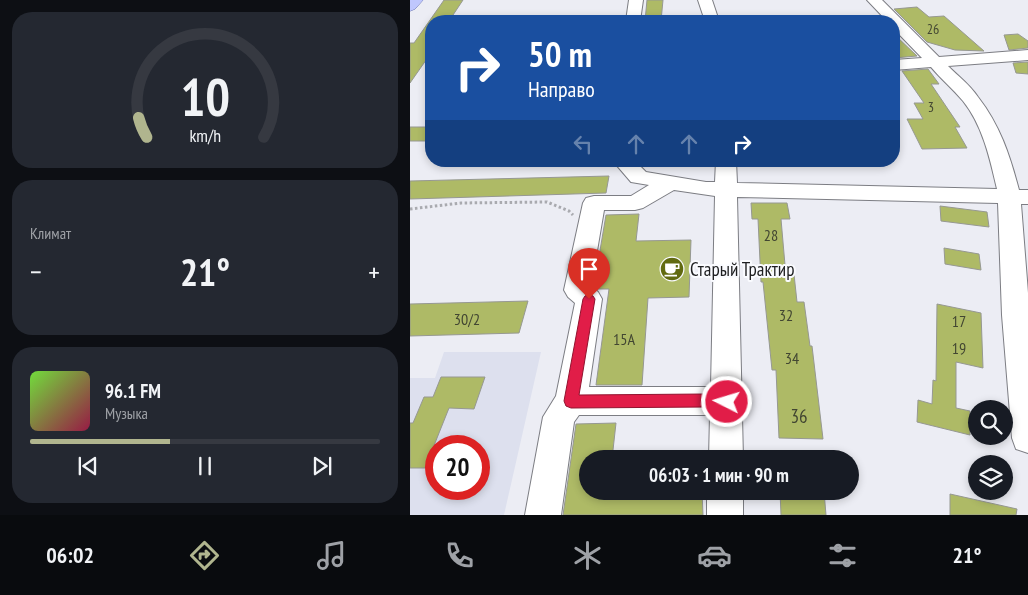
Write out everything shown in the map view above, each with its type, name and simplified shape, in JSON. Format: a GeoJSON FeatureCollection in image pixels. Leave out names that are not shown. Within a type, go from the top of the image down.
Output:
{"type":"FeatureCollection","features":[{"type":"Feature","properties":{"kind":"main road"},"geometry":{"type":"LineString","coordinates":[[410,6],[415,0]]}},
{"type":"Feature","properties":{"kind":"street"},"geometry":{"type":"LineString","coordinates":[[634,15],[636,0]]}},
{"type":"Feature","properties":{"kind":"street"},"geometry":{"type":"LineString","coordinates":[[705,0],[710,15]]}},
{"type":"Feature","properties":{"kind":"street"},"geometry":{"type":"LineString","coordinates":[[874,0],[889,15]]}},
{"type":"Feature","properties":{"kind":"street"},"geometry":{"type":"LineString","coordinates":[[900,26],[971,99],[986,122],[1019,196],[1016,315],[1028,438]]}},
{"type":"Feature","properties":{"kind":"street"},"geometry":{"type":"LineString","coordinates":[[900,65],[1028,55]]}},
{"type":"Feature","properties":{"kind":"street"},"geometry":{"type":"LineString","coordinates":[[629,167],[640,177],[706,189],[1019,196]]}},
{"type":"Feature","properties":{"kind":"street"},"geometry":{"type":"LineString","coordinates":[[726,167],[726,450]]}},
{"type":"Feature","properties":{"kind":"street"},"geometry":{"type":"LineString","coordinates":[[543,515],[558,417],[571,401],[589,299],[577,290],[594,203],[635,203],[670,183]]}},
{"type":"Feature","properties":{"kind":"street"},"geometry":{"type":"LineString","coordinates":[[571,401],[705,400],[727,402]]}},
{"type":"Feature","properties":{"kind":"street"},"geometry":{"type":"LineString","coordinates":[[725,500],[725,515]]}},
{"type":"Feature","properties":{"kind":"path"},"geometry":{"type":"LineString","coordinates":[[410,209],[461,203],[547,202],[569,212],[589,232]]}},
{"type":"Feature","properties":{"kind":"shaded area"},"geometry":{"type":"Polygon","coordinates":[[[444,352],[541,352],[504,515],[410,515],[410,378],[435,378],[444,352]]]}},
{"type":"Feature","properties":{"kind":"building"},"geometry":{"type":"Polygon","coordinates":[[[444,0],[463,0],[453,15],[434,15],[444,0]]]}},
{"type":"Feature","properties":{"kind":"building"},"geometry":{"type":"Polygon","coordinates":[[[647,0],[663,0],[662,15],[646,15],[647,0]]]}},
{"type":"Feature","properties":{"kind":"building"},"geometry":{"type":"Polygon","coordinates":[[[917,7],[929,17],[944,16],[984,51],[955,50],[927,42],[894,9],[917,7]]]}},
{"type":"Feature","properties":{"kind":"building"},"geometry":{"type":"Polygon","coordinates":[[[425,27],[425,62],[410,83],[410,43],[414,43],[425,27]]]}},
{"type":"Feature","properties":{"kind":"building"},"geometry":{"type":"Polygon","coordinates":[[[1018,34],[1028,41],[1028,48],[1009,50],[1004,35],[1018,34]]]}},
{"type":"Feature","properties":{"kind":"building"},"geometry":{"type":"Polygon","coordinates":[[[900,40],[917,56],[900,57],[900,40]]]}},
{"type":"Feature","properties":{"kind":"building"},"geometry":{"type":"Polygon","coordinates":[[[1028,62],[1028,74],[1016,73],[1013,63],[1028,62]]]}},
{"type":"Feature","properties":{"kind":"building"},"geometry":{"type":"Polygon","coordinates":[[[928,69],[939,84],[931,84],[960,127],[955,127],[967,148],[922,149],[907,119],[923,119],[914,103],[924,103],[902,71],[928,69]]]}},
{"type":"Feature","properties":{"kind":"building"},"geometry":{"type":"Polygon","coordinates":[[[410,127],[425,127],[425,141],[410,141],[410,127]]]}},
{"type":"Feature","properties":{"kind":"building"},"geometry":{"type":"Polygon","coordinates":[[[609,176],[606,193],[410,199],[410,181],[609,176]]]}},
{"type":"Feature","properties":{"kind":"building"},"geometry":{"type":"Polygon","coordinates":[[[751,203],[787,203],[790,219],[781,219],[785,265],[793,265],[797,302],[804,302],[810,346],[812,346],[823,439],[779,438],[776,370],[772,370],[763,282],[761,282],[758,219],[752,219],[751,203]]]}},
{"type":"Feature","properties":{"kind":"building"},"geometry":{"type":"Polygon","coordinates":[[[940,206],[987,212],[989,227],[941,221],[940,206]]]}},
{"type":"Feature","properties":{"kind":"building"},"geometry":{"type":"Polygon","coordinates":[[[639,214],[636,241],[691,240],[689,297],[648,298],[642,385],[596,385],[609,289],[598,289],[594,286],[606,215],[639,214]]]}},
{"type":"Feature","properties":{"kind":"building"},"geometry":{"type":"Polygon","coordinates":[[[944,248],[979,254],[981,270],[945,264],[944,248]]]}},
{"type":"Feature","properties":{"kind":"building"},"geometry":{"type":"Polygon","coordinates":[[[528,301],[519,333],[410,336],[410,304],[528,301]]]}},
{"type":"Feature","properties":{"kind":"building"},"geometry":{"type":"Polygon","coordinates":[[[937,304],[981,313],[983,368],[956,362],[956,408],[968,411],[968,435],[917,422],[918,400],[932,404],[933,380],[936,381],[937,304]]]}},
{"type":"Feature","properties":{"kind":"building"},"geometry":{"type":"Polygon","coordinates":[[[441,377],[485,377],[474,409],[449,408],[438,435],[425,435],[425,468],[410,468],[410,423],[413,423],[424,397],[433,397],[441,377]]]}},
{"type":"Feature","properties":{"kind":"building"},"geometry":{"type":"Polygon","coordinates":[[[616,423],[613,450],[579,450],[579,500],[702,500],[703,515],[563,515],[576,424],[616,423]]]}},
{"type":"Feature","properties":{"kind":"building"},"geometry":{"type":"Polygon","coordinates":[[[950,494],[968,498],[968,500],[977,500],[1017,509],[1016,515],[950,515],[950,494]]]}},
{"type":"Feature","properties":{"kind":"building"},"geometry":{"type":"Polygon","coordinates":[[[780,500],[825,500],[826,515],[781,515],[780,500]]]}},
{"type":"Feature","properties":{"kind":"place","name":"Старый Трактир"},"geometry":{"type":"Point","coordinates":[672,269]}},
{"type":"Feature","properties":{"kind":"route"},"geometry":{"type":"LineString","coordinates":[[589,299],[571,401],[705,400],[727,402]]}}]}
